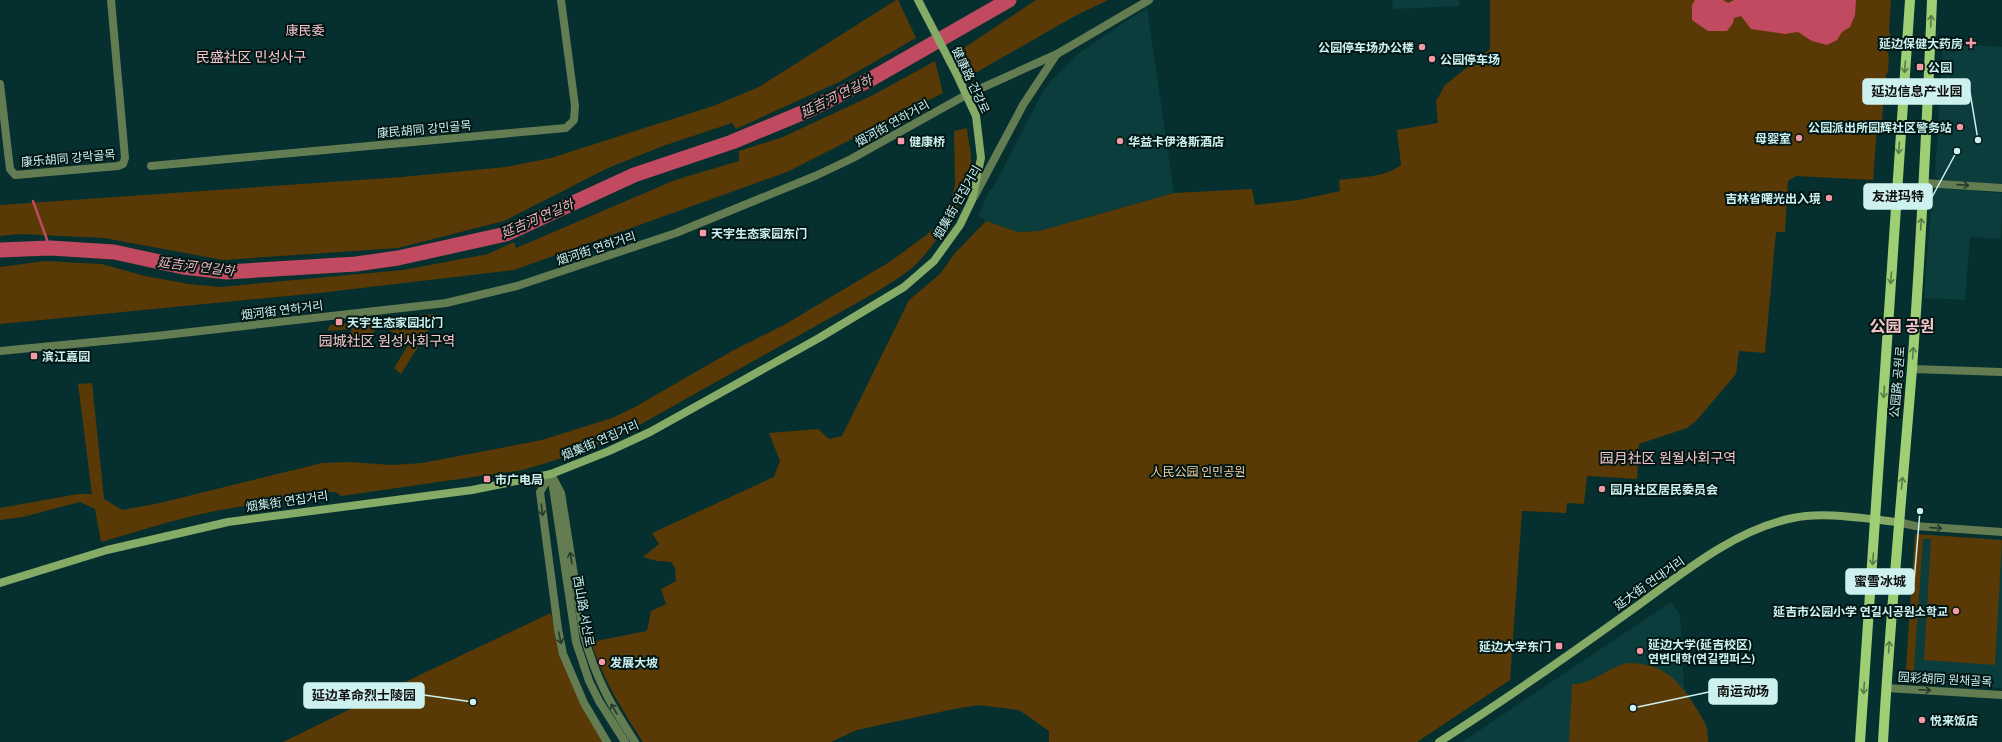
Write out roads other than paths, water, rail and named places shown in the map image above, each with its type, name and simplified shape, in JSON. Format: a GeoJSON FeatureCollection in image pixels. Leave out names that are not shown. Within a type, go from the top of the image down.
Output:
{"type":"FeatureCollection","features":[{"type":"Feature","properties":{"kind":"main road","name":"健康路 건강로"},"geometry":{"type":"LineString","coordinates":[[918,0],[958,77],[976,116],[981,144],[980,170],[972,200]]}},
{"type":"Feature","properties":{"kind":"main road","name":"公园路 공원로"},"geometry":{"type":"LineString","coordinates":[[1860,742],[1910,0]]}},
{"type":"Feature","properties":{"kind":"main road","name":"公园路 공원로"},"geometry":{"type":"LineString","coordinates":[[1883,742],[1898,522],[1912,369],[1924,183],[1932,0]]}},
{"type":"Feature","properties":{"kind":"main road","name":"烟集街 연집거리"},"geometry":{"type":"LineString","coordinates":[[0,583],[107,550],[228,522],[472,490],[551,474],[609,451],[650,432],[819,338],[904,287],[934,261],[960,225],[972,200]]}},
{"type":"Feature","properties":{"kind":"main road","name":"延大街 연대거리"},"geometry":{"type":"LineString","coordinates":[[1439,742],[1503,701],[1708,557],[1753,530],[1778,521],[1804,515],[1898,522]]}},
{"type":"Feature","properties":{"kind":"street","name":"康乐胡同 강락골목"},"geometry":{"type":"LineString","coordinates":[[0,84],[10,169],[15,175],[118,166],[123,164],[124,158],[112,0]]}},
{"type":"Feature","properties":{"kind":"street","name":"康民胡同 강민골목"},"geometry":{"type":"LineString","coordinates":[[151,166],[566,128],[574,120],[575,106],[561,0]]}},
{"type":"Feature","properties":{"kind":"street","name":"烟河街 연하거리"},"geometry":{"type":"LineString","coordinates":[[0,351],[156,336],[446,303],[517,286],[635,248],[778,192],[851,159],[966,95],[1057,54],[1149,0]]}},
{"type":"Feature","properties":{"kind":"street","name":"烟集街 연집거리"},"geometry":{"type":"LineString","coordinates":[[972,200],[1023,105],[1057,54]]}},
{"type":"Feature","properties":{"kind":"street"},"geometry":{"type":"LineString","coordinates":[[1924,183],[2002,188]]}},
{"type":"Feature","properties":{"kind":"street"},"geometry":{"type":"LineString","coordinates":[[1912,369],[2002,372]]}},
{"type":"Feature","properties":{"kind":"street"},"geometry":{"type":"LineString","coordinates":[[551,474],[540,492],[558,629],[563,654],[572,679],[584,703],[608,742]]}},
{"type":"Feature","properties":{"kind":"street"},"geometry":{"type":"LineString","coordinates":[[551,474],[561,493],[583,632],[589,655],[596,675],[611,706],[635,742]]}},
{"type":"Feature","properties":{"kind":"street","name":"西山路 서산로"},"geometry":{"type":"LineString","coordinates":[[551,474],[576,642],[589,681],[599,701],[624,742]]}},
{"type":"Feature","properties":{"kind":"street"},"geometry":{"type":"LineString","coordinates":[[1898,522],[1915,526],[2002,532]]}},
{"type":"Feature","properties":{"kind":"street","name":"园彩胡同 원채골목"},"geometry":{"type":"LineString","coordinates":[[1886,688],[2002,695]]}},
{"type":"Feature","properties":{"kind":"waterway","name":"延吉河 연길하"},"geometry":{"type":"LineString","coordinates":[[0,250],[50,248],[114,252],[183,267],[227,272],[356,264],[398,258],[506,234],[634,175],[732,142],[809,110],[871,79],[1009,0]]}},
{"type":"Feature","properties":{"kind":"waterway"},"geometry":{"type":"LineString","coordinates":[[33,201],[50,248]]}},
{"type":"Feature","properties":{"kind":"place","name":"延边保健大药房"},"geometry":{"type":"Point","coordinates":[1971,43]}},
{"type":"Feature","properties":{"kind":"place","name":"公园停车场办公楼"},"geometry":{"type":"Point","coordinates":[1422,47]}},
{"type":"Feature","properties":{"kind":"place","name":"公园停车场"},"geometry":{"type":"Point","coordinates":[1432,59]}},
{"type":"Feature","properties":{"kind":"place","name":"公园"},"geometry":{"type":"Point","coordinates":[1920,67]}},
{"type":"Feature","properties":{"kind":"place","name":"公园派出所园辉社区警务站"},"geometry":{"type":"Point","coordinates":[1960,127]}},
{"type":"Feature","properties":{"kind":"place","name":"母婴室"},"geometry":{"type":"Point","coordinates":[1799,138]}},
{"type":"Feature","properties":{"kind":"place","name":"延边信息产业园"},"geometry":{"type":"Point","coordinates":[1978,140]}},
{"type":"Feature","properties":{"kind":"place","name":"健康桥"},"geometry":{"type":"Point","coordinates":[901,141]}},
{"type":"Feature","properties":{"kind":"place","name":"华益卡伊洛斯酒店"},"geometry":{"type":"Point","coordinates":[1120,141]}},
{"type":"Feature","properties":{"kind":"place","name":"友进玛特"},"geometry":{"type":"Point","coordinates":[1957,151]}},
{"type":"Feature","properties":{"kind":"place","name":"吉林省曙光出入境"},"geometry":{"type":"Point","coordinates":[1829,198]}},
{"type":"Feature","properties":{"kind":"place","name":"天宇生态家园东门"},"geometry":{"type":"Point","coordinates":[703,233]}},
{"type":"Feature","properties":{"kind":"place","name":"天宇生态家园北门"},"geometry":{"type":"Point","coordinates":[339,322]}},
{"type":"Feature","properties":{"kind":"place","name":"滨江嘉园"},"geometry":{"type":"Point","coordinates":[34,356]}},
{"type":"Feature","properties":{"kind":"place","name":"市广电局"},"geometry":{"type":"Point","coordinates":[487,479]}},
{"type":"Feature","properties":{"kind":"place","name":"园月社区居民委员会"},"geometry":{"type":"Point","coordinates":[1602,489]}},
{"type":"Feature","properties":{"kind":"place","name":"蜜雪冰城"},"geometry":{"type":"Point","coordinates":[1920,511]}},
{"type":"Feature","properties":{"kind":"place","name":"延吉市公园小学 연길시공원소학교"},"geometry":{"type":"Point","coordinates":[1956,611]}},
{"type":"Feature","properties":{"kind":"place","name":"延边大学东门"},"geometry":{"type":"Point","coordinates":[1559,646]}},
{"type":"Feature","properties":{"kind":"place","name":"延边大学(延吉校区) 연변대학(연길캠퍼스)"},"geometry":{"type":"Point","coordinates":[1640,651]}},
{"type":"Feature","properties":{"kind":"place","name":"发展大坡"},"geometry":{"type":"Point","coordinates":[602,662]}},
{"type":"Feature","properties":{"kind":"place","name":"延边革命烈士陵园"},"geometry":{"type":"Point","coordinates":[473,702]}},
{"type":"Feature","properties":{"kind":"place","name":"南运动场"},"geometry":{"type":"Point","coordinates":[1633,708]}},
{"type":"Feature","properties":{"kind":"place","name":"悦来饭店"},"geometry":{"type":"Point","coordinates":[1922,720]}},
{"type":"Feature","properties":{"kind":"district","name":"康民委"},"geometry":{"type":"Point","coordinates":[305,30]}},
{"type":"Feature","properties":{"kind":"district","name":"民盛社区 민성사구"},"geometry":{"type":"Point","coordinates":[251,57]}},
{"type":"Feature","properties":{"kind":"district","name":"公园 공원"},"geometry":{"type":"Point","coordinates":[1902,326]}},
{"type":"Feature","properties":{"kind":"district","name":"园城社区 원성사회구역"},"geometry":{"type":"Point","coordinates":[387,341]}},
{"type":"Feature","properties":{"kind":"district","name":"园月社区 원월사회구역"},"geometry":{"type":"Point","coordinates":[1668,458]}},
{"type":"Feature","properties":{"kind":"park label","name":"人民公园 인민공원"},"geometry":{"type":"Point","coordinates":[1198,471]}}]}
